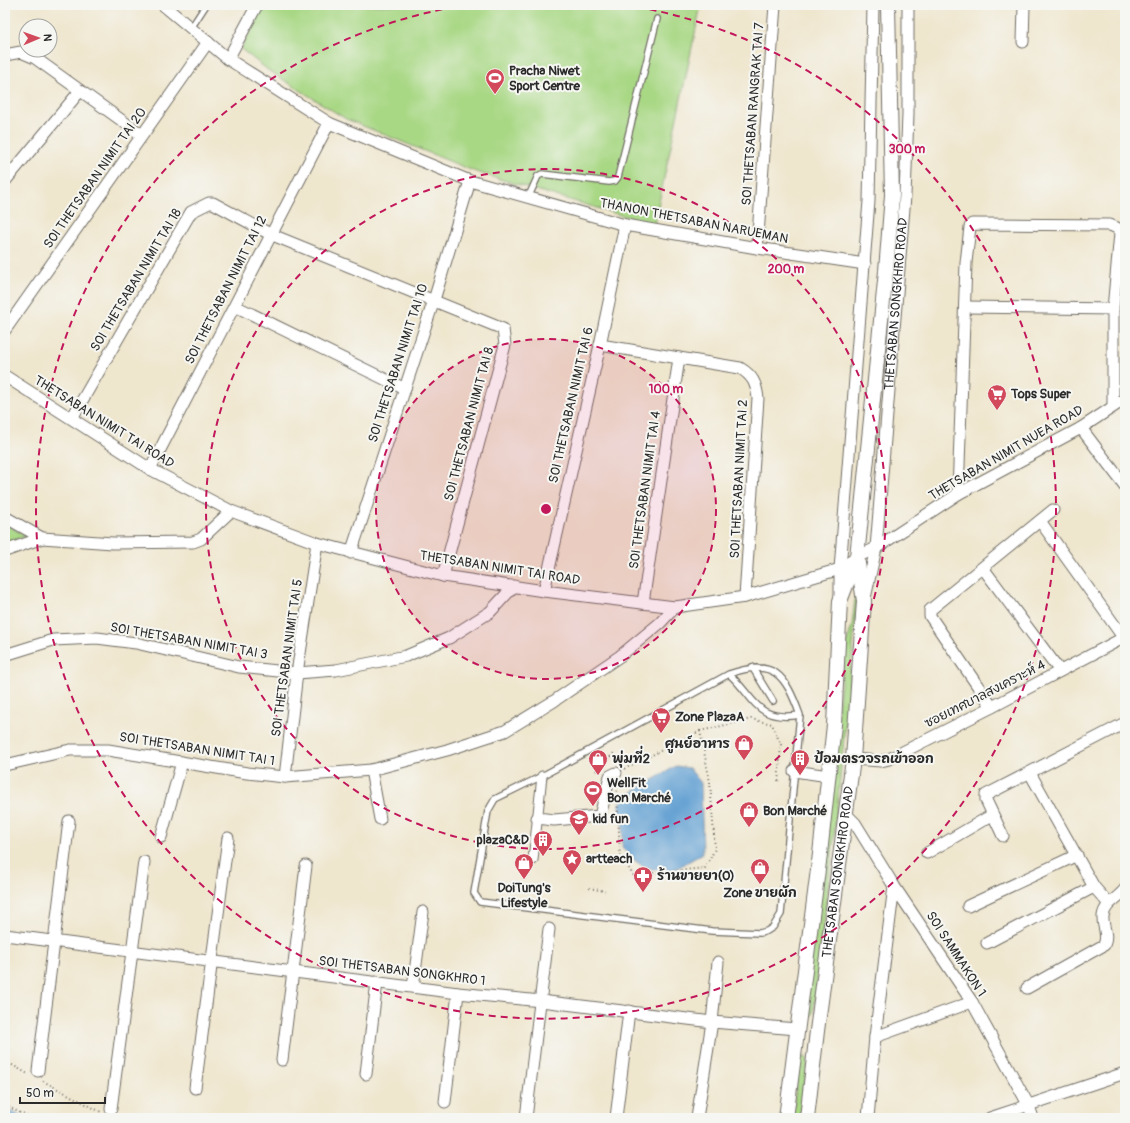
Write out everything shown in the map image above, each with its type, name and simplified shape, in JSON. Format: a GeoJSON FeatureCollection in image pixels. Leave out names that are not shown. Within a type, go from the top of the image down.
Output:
{"type":"FeatureCollection","features":[{"type":"Feature","properties":{"kind":"street","name":"THANON THETSABAN NARUEMAN"},"geometry":{"type":"LineString","coordinates":[[163,5],[228,59],[329,124],[470,181],[625,224],[757,248],[865,264]]}},
{"type":"Feature","properties":{"kind":"street"},"geometry":{"type":"LineString","coordinates":[[228,59],[258,5]]}},
{"type":"Feature","properties":{"kind":"street","name":"SOI THETSABAN RANGRAK TAI 7"},"geometry":{"type":"LineString","coordinates":[[757,248],[775,5]]}},
{"type":"Feature","properties":{"kind":"street","name":"THETSABAN SONGKHRO ROAD"},"geometry":{"type":"LineString","coordinates":[[786,1118],[820,854],[834,725],[840,601],[840,569],[865,264],[872,117],[873,5]]}},
{"type":"Feature","properties":{"kind":"street","name":"THETSABAN SONGKHRO ROAD"},"geometry":{"type":"LineString","coordinates":[[864,601],[857,557],[886,270],[892,195],[888,5]]}},
{"type":"Feature","properties":{"kind":"street","name":"THETSABAN SONGKHRO ROAD"},"geometry":{"type":"LineString","coordinates":[[807,1118],[853,759],[864,601],[876,548],[905,196],[908,114],[908,5]]}},
{"type":"Feature","properties":{"kind":"street"},"geometry":{"type":"LineString","coordinates":[[1023,42],[1024,5]]}},
{"type":"Feature","properties":{"kind":"street","name":"SOI THETSABAN NIMIT TAI 20"},"geometry":{"type":"LineString","coordinates":[[5,330],[208,42]]}},
{"type":"Feature","properties":{"kind":"street"},"geometry":{"type":"LineString","coordinates":[[5,55],[21,52],[35,58],[142,135]]}},
{"type":"Feature","properties":{"kind":"street"},"geometry":{"type":"LineString","coordinates":[[5,181],[80,91]]}},
{"type":"Feature","properties":{"kind":"street","name":"SOI THETSABAN NIMIT TAI 12"},"geometry":{"type":"LineString","coordinates":[[150,469],[270,234],[329,124]]}},
{"type":"Feature","properties":{"kind":"street","name":"SOI THETSABAN NIMIT TAI 10"},"geometry":{"type":"LineString","coordinates":[[351,553],[434,300],[470,181]]}},
{"type":"Feature","properties":{"kind":"street","name":"SOI THETSABAN NIMIT TAI 18"},"geometry":{"type":"LineString","coordinates":[[72,418],[191,212],[208,203],[213,203],[270,234]]}},
{"type":"Feature","properties":{"kind":"street","name":"SOI THETSABAN NIMIT TAI 6"},"geometry":{"type":"LineString","coordinates":[[544,591],[600,345],[625,224]]}},
{"type":"Feature","properties":{"kind":"street"},"geometry":{"type":"LineString","coordinates":[[958,494],[966,307],[966,263],[970,227],[972,224],[1110,225],[1117,228],[1120,233],[1113,309],[1113,406]]}},
{"type":"Feature","properties":{"kind":"street","name":"SOI THETSABAN NIMIT TAI 8"},"geometry":{"type":"LineString","coordinates":[[270,234],[434,300],[503,330],[506,338],[443,576]]}},
{"type":"Feature","properties":{"kind":"street"},"geometry":{"type":"LineString","coordinates":[[234,306],[405,389]]}},
{"type":"Feature","properties":{"kind":"street"},"geometry":{"type":"LineString","coordinates":[[966,307],[1113,309]]}},
{"type":"Feature","properties":{"kind":"street","name":"SOI THETSABAN NIMIT TAI 2"},"geometry":{"type":"LineString","coordinates":[[600,345],[740,368],[750,374],[755,381],[758,398],[745,597]]}},
{"type":"Feature","properties":{"kind":"street","name":"SOI THETSABAN NIMIT TAI 4"},"geometry":{"type":"LineString","coordinates":[[643,604],[679,358]]}},
{"type":"Feature","properties":{"kind":"street","name":"THETSABAN NIMIT TAI ROAD"},"geometry":{"type":"LineString","coordinates":[[5,376],[150,469],[231,511],[317,543],[443,576],[544,591],[675,607],[745,597],[840,569]]}},
{"type":"Feature","properties":{"kind":"street","name":"THETSABAN NIMIT NUEA ROAD"},"geometry":{"type":"LineString","coordinates":[[840,569],[857,557],[876,548],[958,494],[1081,428],[1125,399]]}},
{"type":"Feature","properties":{"kind":"street"},"geometry":{"type":"LineString","coordinates":[[1081,428],[1125,486]]}},
{"type":"Feature","properties":{"kind":"street"},"geometry":{"type":"LineString","coordinates":[[992,707],[929,613],[930,610],[1054,510]]}},
{"type":"Feature","properties":{"kind":"street"},"geometry":{"type":"LineString","coordinates":[[5,550],[42,538],[113,544],[193,542],[200,539],[231,511]]}},
{"type":"Feature","properties":{"kind":"street"},"geometry":{"type":"LineString","coordinates":[[5,517],[42,538]]}},
{"type":"Feature","properties":{"kind":"street"},"geometry":{"type":"LineString","coordinates":[[1040,521],[1124,637]]}},
{"type":"Feature","properties":{"kind":"street","name":"SOI THETSABAN NIMIT TAI 5"},"geometry":{"type":"LineString","coordinates":[[285,777],[297,673],[317,543]]}},
{"type":"Feature","properties":{"kind":"street","name":"THETSABAN SONGKHRO ROAD"},"geometry":{"type":"LineString","coordinates":[[840,601],[857,557]]}},
{"type":"Feature","properties":{"kind":"street"},"geometry":{"type":"LineString","coordinates":[[983,568],[1060,671]]}},
{"type":"Feature","properties":{"kind":"street","name":"SOI THETSABAN NIMIT TAI 3"},"geometry":{"type":"LineString","coordinates":[[5,655],[53,640],[97,638],[136,643],[239,667],[297,673],[336,670],[413,653],[449,638],[490,612],[514,586]]}},
{"type":"Feature","properties":{"kind":"street","name":"SOI THETSABAN NIMIT TAI 1"},"geometry":{"type":"LineString","coordinates":[[5,765],[70,750],[108,750],[247,774],[285,777],[372,770],[447,750],[505,730],[554,701],[620,656],[660,623],[675,607]]}},
{"type":"Feature","properties":{"kind":"street","name":"ซอยเทศบาลสงเคราะห์ 4"},"geometry":{"type":"LineString","coordinates":[[853,759],[881,761],[889,759],[992,707],[1124,637]]}},
{"type":"Feature","properties":{"kind":"street"},"geometry":{"type":"LineString","coordinates":[[1003,836],[992,815],[986,800],[986,795],[1125,723]]}},
{"type":"Feature","properties":{"kind":"street"},"geometry":{"type":"LineString","coordinates":[[161,837],[182,762]]}},
{"type":"Feature","properties":{"kind":"street"},"geometry":{"type":"LineString","coordinates":[[372,770],[380,819]]}},
{"type":"Feature","properties":{"kind":"street"},"geometry":{"type":"LineString","coordinates":[[794,771],[829,776]]}},
{"type":"Feature","properties":{"kind":"street"},"geometry":{"type":"LineString","coordinates":[[537,818],[554,820],[600,816],[610,776],[616,773]]}},
{"type":"Feature","properties":{"kind":"street"},"geometry":{"type":"LineString","coordinates":[[1030,773],[1094,887],[1109,904]]}},
{"type":"Feature","properties":{"kind":"street"},"geometry":{"type":"LineString","coordinates":[[533,860],[542,776]]}},
{"type":"Feature","properties":{"kind":"street","name":"SOI SAMMAKON 1"},"geometry":{"type":"LineString","coordinates":[[846,812],[855,823],[894,886],[972,1002],[1029,1106],[1033,1118]]}},
{"type":"Feature","properties":{"kind":"street"},"geometry":{"type":"LineString","coordinates":[[927,853],[992,815]]}},
{"type":"Feature","properties":{"kind":"street"},"geometry":{"type":"LineString","coordinates":[[36,1075],[55,940],[68,820]]}},
{"type":"Feature","properties":{"kind":"street"},"geometry":{"type":"LineString","coordinates":[[195,1088],[228,838]]}},
{"type":"Feature","properties":{"kind":"street"},"geometry":{"type":"LineString","coordinates":[[968,906],[1077,855]]}},
{"type":"Feature","properties":{"kind":"street"},"geometry":{"type":"LineString","coordinates":[[109,1112],[134,951],[144,862]]}},
{"type":"Feature","properties":{"kind":"street"},"geometry":{"type":"LineString","coordinates":[[282,1060],[306,866]]}},
{"type":"Feature","properties":{"kind":"street"},"geometry":{"type":"LineString","coordinates":[[868,1118],[875,1037],[894,886]]}},
{"type":"Feature","properties":{"kind":"street"},"geometry":{"type":"LineString","coordinates":[[987,942],[1094,887]]}},
{"type":"Feature","properties":{"kind":"street"},"geometry":{"type":"LineString","coordinates":[[1027,988],[1104,945],[1107,940],[1103,916],[1109,904],[1125,889]]}},
{"type":"Feature","properties":{"kind":"street"},"geometry":{"type":"LineString","coordinates":[[412,987],[423,912]]}},
{"type":"Feature","properties":{"kind":"street"},"geometry":{"type":"LineString","coordinates":[[526,1118],[549,929]]}},
{"type":"Feature","properties":{"kind":"street","name":"SOI THETSABAN SONGKHRO 1"},"geometry":{"type":"LineString","coordinates":[[5,935],[212,960],[458,993],[629,1011],[712,1022],[797,1029]]}},
{"type":"Feature","properties":{"kind":"street"},"geometry":{"type":"LineString","coordinates":[[697,1118],[712,1022],[718,962]]}},
{"type":"Feature","properties":{"kind":"street"},"geometry":{"type":"LineString","coordinates":[[366,1074],[377,982]]}},
{"type":"Feature","properties":{"kind":"street"},"geometry":{"type":"LineString","coordinates":[[445,1102],[458,993]]}},
{"type":"Feature","properties":{"kind":"street"},"geometry":{"type":"LineString","coordinates":[[875,1037],[972,1002]]}},
{"type":"Feature","properties":{"kind":"street"},"geometry":{"type":"LineString","coordinates":[[616,1118],[629,1011]]}},
{"type":"Feature","properties":{"kind":"street"},"geometry":{"type":"LineString","coordinates":[[797,1029],[817,1031]]}},
{"type":"Feature","properties":{"kind":"street"},"geometry":{"type":"LineString","coordinates":[[990,1118],[1125,1073]]}},
{"type":"Feature","properties":{"kind":"lane"},"geometry":{"type":"LineString","coordinates":[[191,28],[206,5]]}},
{"type":"Feature","properties":{"kind":"lane"},"geometry":{"type":"LineString","coordinates":[[528,198],[538,176],[542,174],[609,182],[615,181],[618,177],[657,19]]}},
{"type":"Feature","properties":{"kind":"lane"},"geometry":{"type":"LineString","coordinates":[[752,667],[774,701]]}},
{"type":"Feature","properties":{"kind":"lane"},"geometry":{"type":"LineString","coordinates":[[752,667],[767,668],[783,679],[800,714],[781,914],[773,927],[760,933],[712,931],[480,902],[474,893],[488,811],[496,799],[542,776],[729,674],[752,667]]}},
{"type":"Feature","properties":{"kind":"lane"},"geometry":{"type":"LineString","coordinates":[[729,674],[754,704],[764,712],[777,716],[800,714]]}},
{"type":"Feature","properties":{"kind":"path"},"geometry":{"type":"LineString","coordinates":[[700,731],[710,782],[715,849],[705,868],[633,875],[620,854],[616,773],[700,731],[751,719],[772,724],[781,745],[778,784]]}},
{"type":"Feature","properties":{"kind":"path"},"geometry":{"type":"LineString","coordinates":[[596,771],[615,752]]}},
{"type":"Feature","properties":{"kind":"path"},"geometry":{"type":"LineString","coordinates":[[589,888],[605,891]]}},
{"type":"Feature","properties":{"kind":"path"},"geometry":{"type":"LineString","coordinates":[[5,1061],[109,1112]]}},
{"type":"Feature","properties":{"kind":"path"},"geometry":{"type":"LineString","coordinates":[[5,1105],[30,1118]]}},
{"type":"Feature","properties":{"kind":"green space","name":"Pracha Niwet Sport Centre"},"geometry":{"type":"Polygon","coordinates":[[[263,5],[701,5],[654,225],[476,172],[346,119],[268,70],[241,49],[263,5]]]}},
{"type":"Feature","properties":{"kind":"green space"},"geometry":{"type":"Polygon","coordinates":[[[5,524],[26,536],[5,543],[5,524]]]}},
{"type":"Feature","properties":{"kind":"green space"},"geometry":{"type":"Polygon","coordinates":[[[856,591],[858,594],[836,819],[814,1008],[813,1014],[810,1017],[804,1012],[845,647],[852,626],[856,591]]]}},
{"type":"Feature","properties":{"kind":"green space"},"geometry":{"type":"Polygon","coordinates":[[[805,1056],[808,1061],[800,1118],[792,1118],[799,1062],[805,1056]]]}},
{"type":"Feature","properties":{"kind":"water"},"geometry":{"type":"Polygon","coordinates":[[[676,766],[689,768],[701,783],[703,853],[671,872],[643,866],[635,861],[622,847],[623,823],[619,804],[631,793],[676,766]]]}},
{"type":"Feature","properties":{"kind":"water"},"geometry":{"type":"Polygon","coordinates":[[[5,1108],[24,1118],[5,1118],[5,1108]]]}},
{"type":"Feature","properties":{"kind":"place","name":"Pracha Niwet Sport Centre"},"geometry":{"type":"Point","coordinates":[495,95]}},
{"type":"Feature","properties":{"kind":"place","name":"Tops Super"},"geometry":{"type":"Point","coordinates":[997,411]}},
{"type":"Feature","properties":{"kind":"place","name":"Zone PlazaA"},"geometry":{"type":"Point","coordinates":[661,734]}},
{"type":"Feature","properties":{"kind":"place","name":"ศูนย์อาหาร"},"geometry":{"type":"Point","coordinates":[744,761]}},
{"type":"Feature","properties":{"kind":"place","name":"พุ่มที่2"},"geometry":{"type":"Point","coordinates":[598,776]}},
{"type":"Feature","properties":{"kind":"place","name":"ป้อมตรวจรถเข้าออก"},"geometry":{"type":"Point","coordinates":[800,776]}},
{"type":"Feature","properties":{"kind":"place","name":"WellFit Bon Marché"},"geometry":{"type":"Point","coordinates":[593,807]}},
{"type":"Feature","properties":{"kind":"place","name":"Bon Marché"},"geometry":{"type":"Point","coordinates":[749,828]}},
{"type":"Feature","properties":{"kind":"place","name":"kid fun"},"geometry":{"type":"Point","coordinates":[579,836]}},
{"type":"Feature","properties":{"kind":"place","name":"plazaC&D"},"geometry":{"type":"Point","coordinates":[543,857]}},
{"type":"Feature","properties":{"kind":"place","name":"artteach"},"geometry":{"type":"Point","coordinates":[572,876]}},
{"type":"Feature","properties":{"kind":"place","name":"DoiTung's Lifestyle"},"geometry":{"type":"Point","coordinates":[524,880]}},
{"type":"Feature","properties":{"kind":"place","name":"Zone ขายผัก"},"geometry":{"type":"Point","coordinates":[760,885]}},
{"type":"Feature","properties":{"kind":"place","name":"ร้านขายยา(O)"},"geometry":{"type":"Point","coordinates":[643,893]}}]}
